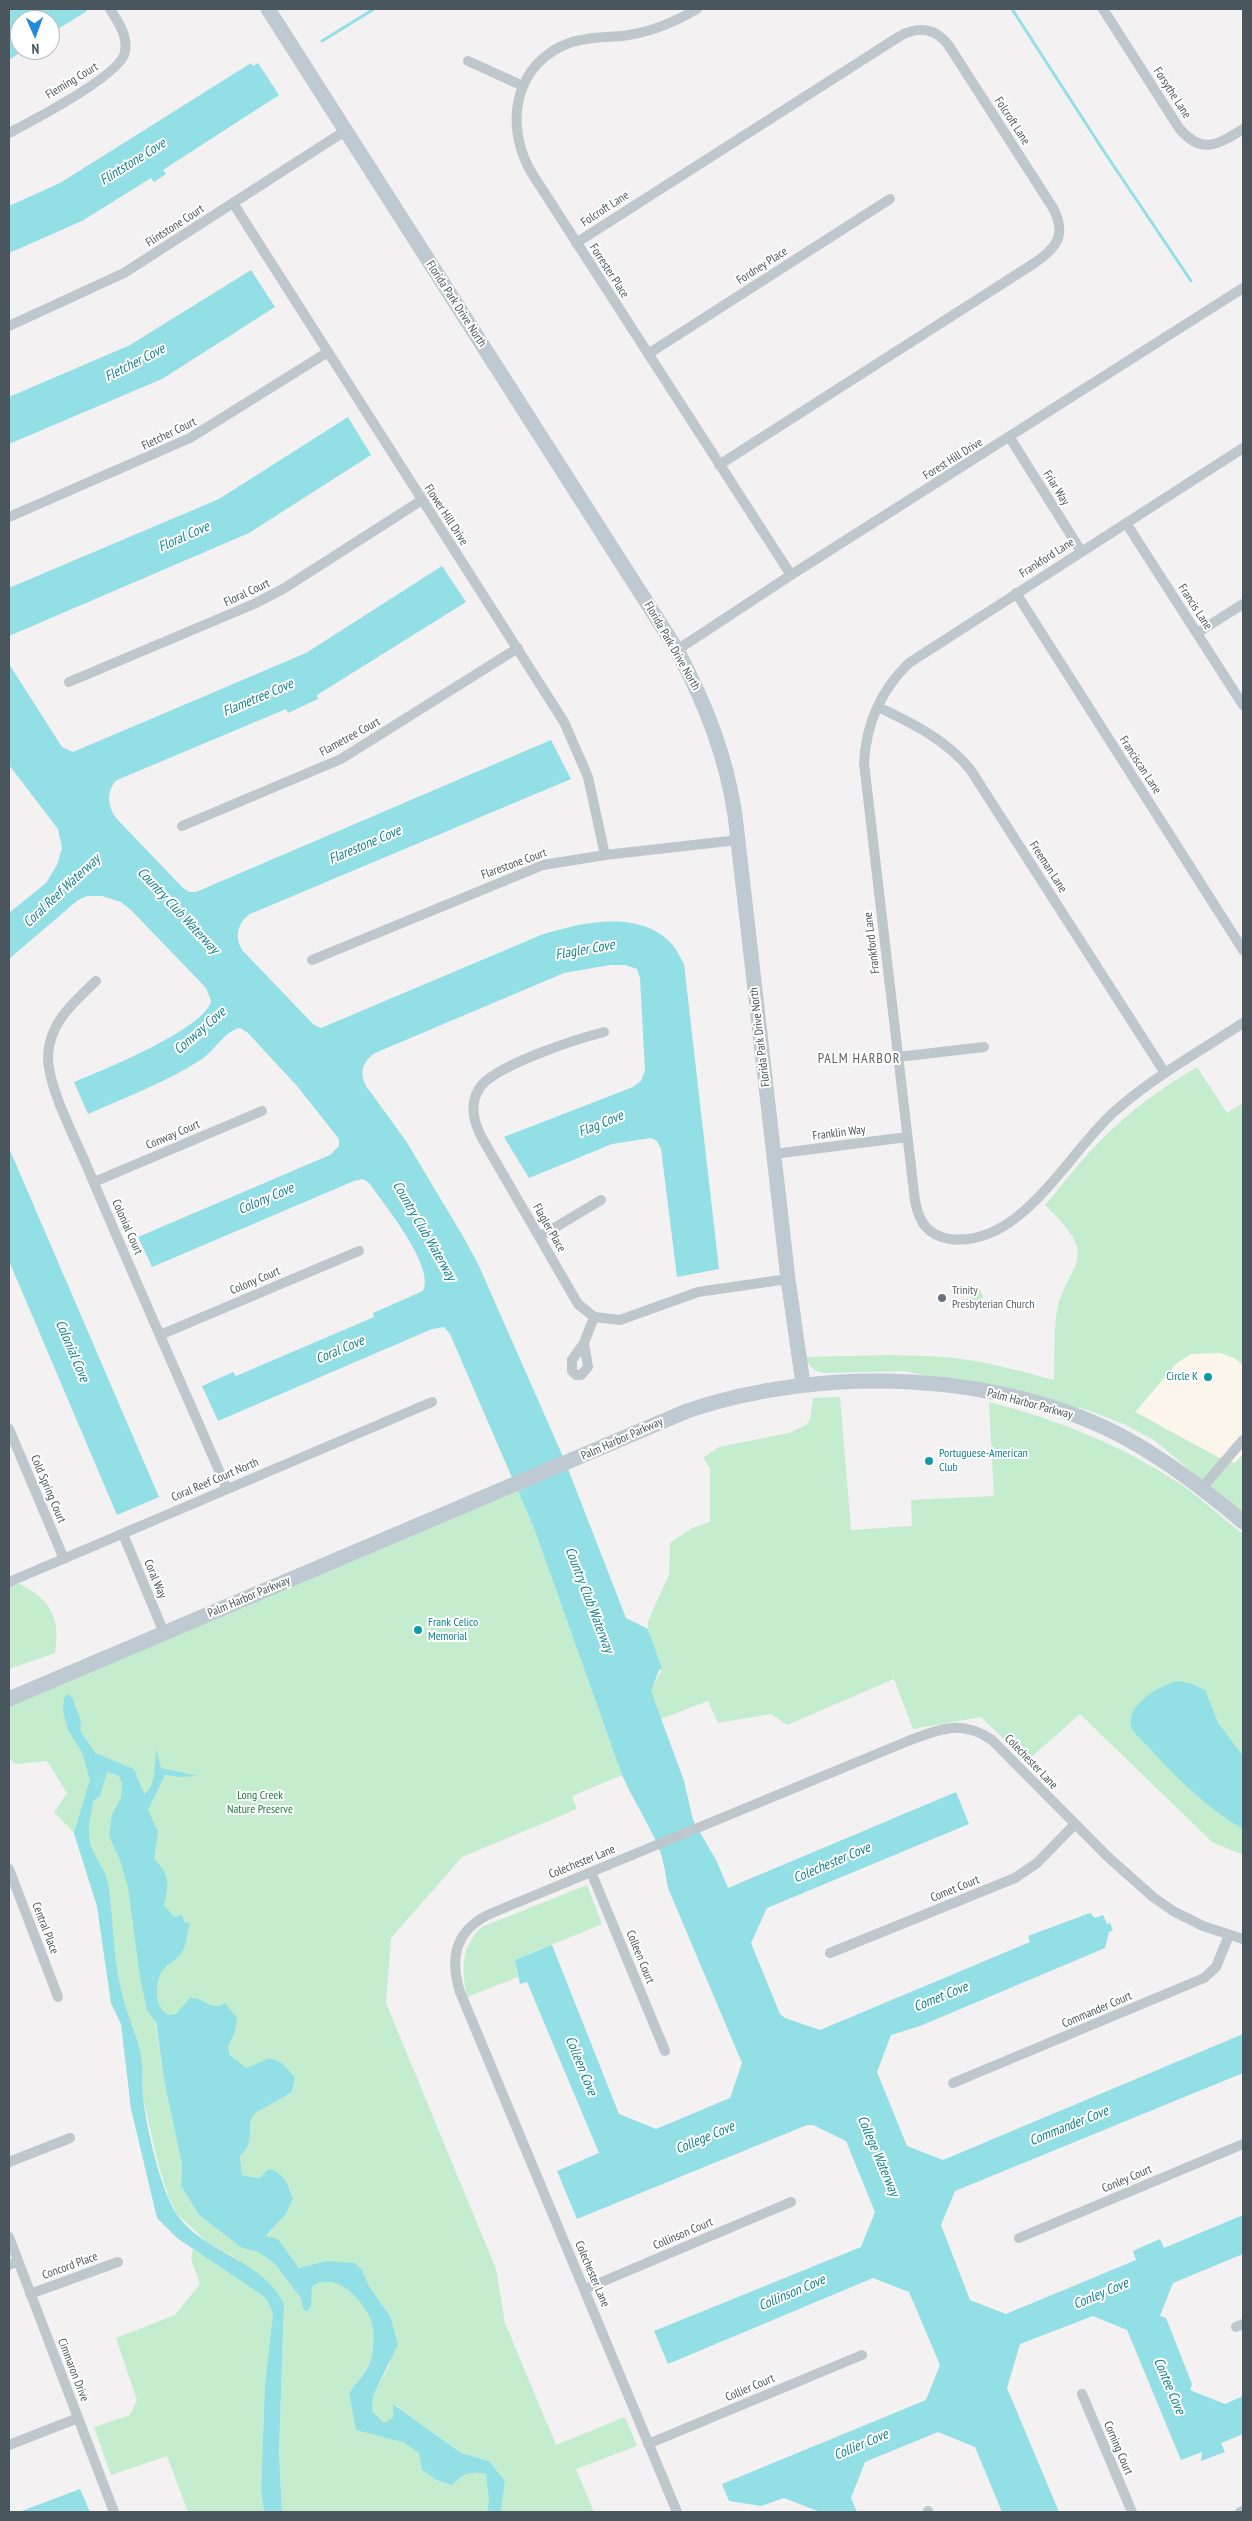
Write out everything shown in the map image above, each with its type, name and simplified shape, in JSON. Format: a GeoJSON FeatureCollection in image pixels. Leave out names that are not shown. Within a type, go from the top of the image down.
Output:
{"type":"FeatureCollection","features":[{"type":"Feature","properties":{"kind":"street","name":"Fleming Court"},"geometry":{"type":"LineString","coordinates":[[9,133],[101,79],[120,63],[125,50],[125,38],[120,24],[110,9]]}},
{"type":"Feature","properties":{"kind":"street","name":"Florida Park Drive North"},"geometry":{"type":"LineString","coordinates":[[268,9],[677,650],[700,694],[727,773],[738,840],[788,1279],[803,1384]]}},
{"type":"Feature","properties":{"kind":"street","name":"Forrester Place"},"geometry":{"type":"LineString","coordinates":[[697,9],[677,20],[648,31],[586,39],[566,45],[540,64],[523,86],[516,112],[518,144],[528,168],[791,575]]}},
{"type":"Feature","properties":{"kind":"street","name":"Forsythe Lane"},"geometry":{"type":"LineString","coordinates":[[1103,9],[1179,128],[1190,140],[1204,145],[1214,144],[1243,129]]}},
{"type":"Feature","properties":{"kind":"street","name":"Folcroft Lane"},"geometry":{"type":"LineString","coordinates":[[576,243],[900,36],[911,31],[927,30],[939,35],[949,46],[1053,208],[1060,226],[1056,245],[1033,264],[719,465]]}},
{"type":"Feature","properties":{"kind":"street"},"geometry":{"type":"LineString","coordinates":[[468,60],[523,86]]}},
{"type":"Feature","properties":{"kind":"street","name":"Flintstone Court"},"geometry":{"type":"LineString","coordinates":[[9,326],[112,280],[345,131]]}},
{"type":"Feature","properties":{"kind":"street","name":"Fordney Place"},"geometry":{"type":"LineString","coordinates":[[648,354],[890,199]]}},
{"type":"Feature","properties":{"kind":"street","name":"Flower Hill Drive"},"geometry":{"type":"LineString","coordinates":[[233,203],[556,707],[578,751],[594,800],[605,855]]}},
{"type":"Feature","properties":{"kind":"street","name":"Forest Hill Drive"},"geometry":{"type":"LineString","coordinates":[[677,650],[791,575],[1010,438],[1243,288]]}},
{"type":"Feature","properties":{"kind":"street","name":"Fletcher Court"},"geometry":{"type":"LineString","coordinates":[[9,516],[190,438],[328,352]]}},
{"type":"Feature","properties":{"kind":"street","name":"Friar Way"},"geometry":{"type":"LineString","coordinates":[[1010,438],[1081,551]]}},
{"type":"Feature","properties":{"kind":"street","name":"Frankford Lane"},"geometry":{"type":"LineString","coordinates":[[1243,448],[909,663],[889,686],[878,707],[866,740],[864,773],[915,1201],[923,1224],[932,1233],[954,1239],[972,1238],[1015,1220],[1034,1202],[1103,1122],[1129,1099],[1165,1073],[1243,1023]]}},
{"type":"Feature","properties":{"kind":"street","name":"Floral Court"},"geometry":{"type":"LineString","coordinates":[[69,682],[254,604],[283,589],[422,500]]}},
{"type":"Feature","properties":{"kind":"street","name":"Francis Lane"},"geometry":{"type":"LineString","coordinates":[[1126,522],[1243,705]]}},
{"type":"Feature","properties":{"kind":"street","name":"Franciscan Lane"},"geometry":{"type":"LineString","coordinates":[[1016,593],[1243,950]]}},
{"type":"Feature","properties":{"kind":"street"},"geometry":{"type":"LineString","coordinates":[[1198,633],[1243,604]]}},
{"type":"Feature","properties":{"kind":"street","name":"Flametree Court"},"geometry":{"type":"LineString","coordinates":[[182,826],[341,759],[518,648]]}},
{"type":"Feature","properties":{"kind":"street","name":"Freeman Lane"},"geometry":{"type":"LineString","coordinates":[[878,707],[932,734],[953,751],[970,769],[1165,1073]]}},
{"type":"Feature","properties":{"kind":"street","name":"Flarestone Court"},"geometry":{"type":"LineString","coordinates":[[312,960],[522,872],[552,863],[738,840]]}},
{"type":"Feature","properties":{"kind":"street","name":"Colonial Court"},"geometry":{"type":"LineString","coordinates":[[96,981],[66,1011],[56,1026],[50,1043],[48,1061],[55,1090],[227,1489]]}},
{"type":"Feature","properties":{"kind":"street","name":"Flagler Place"},"geometry":{"type":"LineString","coordinates":[[594,1317],[578,1304],[478,1131],[474,1117],[476,1096],[483,1084],[499,1072],[576,1039],[604,1032]]}},
{"type":"Feature","properties":{"kind":"street"},"geometry":{"type":"LineString","coordinates":[[898,1057],[984,1047]]}},
{"type":"Feature","properties":{"kind":"street","name":"Conway Court"},"geometry":{"type":"LineString","coordinates":[[94,1182],[262,1111]]}},
{"type":"Feature","properties":{"kind":"street","name":"Franklin Way"},"geometry":{"type":"LineString","coordinates":[[774,1154],[907,1137]]}},
{"type":"Feature","properties":{"kind":"street"},"geometry":{"type":"LineString","coordinates":[[539,1236],[601,1200]]}},
{"type":"Feature","properties":{"kind":"street","name":"Colony Court"},"geometry":{"type":"LineString","coordinates":[[160,1335],[359,1251]]}},
{"type":"Feature","properties":{"kind":"street"},"geometry":{"type":"LineString","coordinates":[[584,1344],[594,1317],[608,1320],[624,1320],[698,1292],[788,1279]]}},
{"type":"Feature","properties":{"kind":"street","name":"Palm Harbor Parkway"},"geometry":{"type":"LineString","coordinates":[[9,1699],[658,1423],[709,1403],[754,1392],[803,1384],[850,1381],[904,1382],[967,1388],[1019,1399],[1074,1416],[1122,1437],[1201,1489],[1243,1522]]}},
{"type":"Feature","properties":{"kind":"street","name":"Coral Reef Court North"},"geometry":{"type":"LineString","coordinates":[[9,1582],[432,1402]]}},
{"type":"Feature","properties":{"kind":"street","name":"Cold Spring Court"},"geometry":{"type":"LineString","coordinates":[[9,1429],[64,1559]]}},
{"type":"Feature","properties":{"kind":"street"},"geometry":{"type":"LineString","coordinates":[[1201,1489],[1243,1440]]}},
{"type":"Feature","properties":{"kind":"street","name":"Coral Way"},"geometry":{"type":"LineString","coordinates":[[122,1534],[164,1633]]}},
{"type":"Feature","properties":{"kind":"street","name":"Colechester Lane"},"geometry":{"type":"LineString","coordinates":[[677,2512],[464,2004],[456,1980],[454,1962],[461,1938],[478,1920],[922,1736],[955,1727],[976,1731],[992,1740],[1132,1880],[1162,1904],[1203,1926],[1243,1938]]}},
{"type":"Feature","properties":{"kind":"street","name":"Comet Court"},"geometry":{"type":"LineString","coordinates":[[830,1954],[1015,1878],[1037,1863],[1075,1824]]}},
{"type":"Feature","properties":{"kind":"street","name":"Central Place"},"geometry":{"type":"LineString","coordinates":[[9,1869],[58,1997]]}},
{"type":"Feature","properties":{"kind":"street","name":"Colleen Court"},"geometry":{"type":"LineString","coordinates":[[591,1872],[665,2051]]}},
{"type":"Feature","properties":{"kind":"street","name":"Commander Court"},"geometry":{"type":"LineString","coordinates":[[953,2083],[1204,1978],[1216,1966],[1229,1935]]}},
{"type":"Feature","properties":{"kind":"street"},"geometry":{"type":"LineString","coordinates":[[9,2162],[70,2138]]}},
{"type":"Feature","properties":{"kind":"street","name":"Conley Court"},"geometry":{"type":"LineString","coordinates":[[1019,2238],[1243,2144]]}},
{"type":"Feature","properties":{"kind":"street","name":"Collinson Court"},"geometry":{"type":"LineString","coordinates":[[585,2289],[791,2202]]}},
{"type":"Feature","properties":{"kind":"street","name":"Cimmaron Drive"},"geometry":{"type":"LineString","coordinates":[[9,2238],[13,2263],[30,2294],[114,2512]]}},
{"type":"Feature","properties":{"kind":"street","name":"Concord Place"},"geometry":{"type":"LineString","coordinates":[[30,2294],[118,2262]]}},
{"type":"Feature","properties":{"kind":"street","name":"Collier Court"},"geometry":{"type":"LineString","coordinates":[[648,2444],[862,2355]]}},
{"type":"Feature","properties":{"kind":"street","name":"Corning Court"},"geometry":{"type":"LineString","coordinates":[[1082,2394],[1132,2512]]}},
{"type":"Feature","properties":{"kind":"street"},"geometry":{"type":"LineString","coordinates":[[9,2445],[78,2418]]}},
{"type":"Feature","properties":{"kind":"shaded area"},"geometry":{"type":"Polygon","coordinates":[[[1221,1353],[1234,1358],[1243,1365],[1243,1454],[1235,1463],[1218,1457],[1134,1413],[1177,1363],[1191,1354],[1221,1353]]]}},
{"type":"Feature","properties":{"kind":"green space"},"geometry":{"type":"Polygon","coordinates":[[[1197,1067],[1227,1113],[1243,1103],[1243,1365],[1234,1358],[1221,1353],[1191,1354],[1177,1363],[1135,1412],[1218,1457],[1235,1463],[1243,1454],[1243,1515],[1154,1440],[1126,1425],[1088,1410],[904,1371],[824,1373],[810,1366],[805,1357],[936,1356],[992,1364],[1054,1380],[1056,1315],[1061,1296],[1078,1258],[1075,1240],[1045,1205],[1080,1162],[1109,1132],[1147,1100],[1197,1067]]]}},
{"type":"Feature","properties":{"kind":"green space"},"geometry":{"type":"Polygon","coordinates":[[[973,1285],[979,1287],[983,1297],[982,1302],[974,1307],[964,1300],[974,1296],[973,1291],[970,1289],[973,1285]]]}},
{"type":"Feature","properties":{"kind":"green space"},"geometry":{"type":"Polygon","coordinates":[[[840,1397],[851,1530],[912,1526],[911,1500],[994,1496],[989,1402],[1063,1425],[1109,1444],[1155,1468],[1186,1488],[1243,1534],[1243,1855],[1212,1842],[1080,1714],[1027,1761],[981,1717],[913,1729],[894,1679],[787,1725],[771,1714],[718,1723],[708,1701],[661,1719],[650,1691],[662,1669],[648,1629],[648,1621],[669,1575],[670,1543],[694,1527],[710,1522],[710,1468],[703,1458],[719,1447],[789,1433],[806,1425],[810,1420],[813,1398],[840,1397]]]}},
{"type":"Feature","properties":{"kind":"green space","name":"Long Creek Nature Preserve"},"geometry":{"type":"Polygon","coordinates":[[[518,1491],[534,1528],[622,1775],[572,1796],[577,1809],[462,1857],[391,1938],[386,2003],[496,2269],[505,2323],[556,2445],[625,2417],[637,2446],[576,2469],[594,2512],[501,2512],[505,2481],[489,2461],[461,2453],[394,2404],[393,2418],[384,2424],[372,2411],[373,2396],[390,2364],[390,2316],[369,2286],[362,2270],[326,2261],[299,2268],[278,2239],[266,2237],[286,2214],[293,2200],[290,2187],[264,2173],[259,2178],[242,2175],[240,2155],[248,2145],[254,2114],[292,2092],[295,2077],[282,2063],[271,2058],[246,2068],[239,2064],[232,2057],[228,2047],[235,2032],[155,2021],[164,2080],[182,2165],[181,2186],[199,2215],[242,2248],[258,2252],[275,2264],[300,2297],[312,2295],[312,2287],[322,2282],[332,2282],[351,2292],[359,2300],[371,2320],[373,2340],[371,2360],[349,2393],[356,2429],[406,2443],[419,2453],[439,2479],[452,2485],[468,2474],[487,2474],[489,2500],[487,2512],[282,2512],[279,2452],[284,2304],[237,2259],[208,2243],[177,2214],[169,2199],[158,2164],[143,2097],[142,2061],[133,2025],[111,2003],[97,1906],[74,1833],[54,1812],[67,1793],[47,1761],[16,1764],[9,1759],[9,1707],[518,1491]]]}},
{"type":"Feature","properties":{"kind":"green space"},"geometry":{"type":"Polygon","coordinates":[[[17,1583],[38,1595],[51,1610],[56,1629],[55,1653],[9,1669],[9,1587],[17,1583]]]}},
{"type":"Feature","properties":{"kind":"green space"},"geometry":{"type":"Polygon","coordinates":[[[587,1885],[602,1924],[515,1960],[518,1977],[467,1997],[464,1959],[470,1943],[482,1927],[587,1885]]]}},
{"type":"Feature","properties":{"kind":"green space"},"geometry":{"type":"Polygon","coordinates":[[[193,2249],[266,2298],[273,2313],[265,2384],[261,2489],[264,2512],[188,2512],[167,2456],[111,2475],[94,2427],[130,2415],[137,2400],[116,2338],[175,2315],[200,2284],[191,2259],[193,2249]]]}},
{"type":"Feature","properties":{"kind":"water"},"geometry":{"type":"Polygon","coordinates":[[[9,9],[85,9],[87,11],[60,28],[60,10],[10,10],[9,60],[9,9]]]}},
{"type":"Feature","properties":{"kind":"water","name":"Flintstone Cove"},"geometry":{"type":"Polygon","coordinates":[[[251,63],[253,66],[258,63],[279,95],[163,170],[166,174],[154,182],[151,178],[82,221],[9,253],[9,206],[60,183],[251,63]]]}},
{"type":"Feature","properties":{"kind":"water","name":"Fletcher Cove"},"geometry":{"type":"Polygon","coordinates":[[[251,270],[275,307],[162,379],[9,444],[9,397],[130,345],[251,270]]]}},
{"type":"Feature","properties":{"kind":"water","name":"Floral Cove"},"geometry":{"type":"Polygon","coordinates":[[[348,417],[371,455],[249,533],[9,636],[9,588],[219,499],[348,417]]]}},
{"type":"Feature","properties":{"kind":"water"},"geometry":{"type":"Polygon","coordinates":[[[442,566],[466,602],[317,695],[318,699],[288,713],[286,709],[117,780],[113,784],[109,799],[111,809],[117,819],[183,888],[189,892],[196,892],[551,740],[571,779],[250,914],[242,922],[238,931],[240,946],[314,1025],[321,1028],[541,935],[573,926],[607,922],[625,922],[641,925],[657,932],[670,942],[678,953],[684,964],[719,1269],[677,1277],[661,1149],[657,1141],[651,1138],[612,1144],[529,1178],[504,1137],[633,1087],[641,1081],[645,1070],[640,978],[637,969],[625,965],[610,965],[564,973],[375,1053],[363,1067],[366,1086],[406,1141],[479,1266],[564,1459],[513,1480],[450,1334],[444,1327],[432,1329],[218,1421],[202,1386],[233,1372],[236,1376],[374,1317],[373,1313],[423,1291],[425,1280],[422,1267],[406,1236],[369,1183],[363,1179],[354,1181],[152,1267],[138,1237],[330,1155],[339,1146],[339,1139],[297,1086],[248,1033],[240,1028],[225,1037],[202,1059],[175,1075],[88,1114],[74,1082],[128,1059],[172,1036],[191,1024],[204,1012],[211,1001],[206,988],[121,902],[102,896],[87,896],[78,900],[9,959],[9,913],[46,883],[57,865],[62,848],[58,829],[9,765],[9,664],[62,747],[73,752],[306,653],[442,566]]]}},
{"type":"Feature","properties":{"kind":"water","name":"Colonial Cove"},"geometry":{"type":"Polygon","coordinates":[[[9,1148],[159,1497],[117,1515],[9,1261],[9,1148]]]}},
{"type":"Feature","properties":{"kind":"water"},"geometry":{"type":"Polygon","coordinates":[[[568,1469],[626,1618],[648,1629],[662,1669],[659,1670],[651,1691],[684,1781],[693,1820],[717,1862],[728,1888],[956,1792],[969,1824],[767,1908],[751,1943],[780,2014],[785,2018],[820,2030],[1030,1942],[1028,1936],[1090,1913],[1095,1918],[1103,1915],[1107,1924],[1110,1923],[1113,1930],[1109,1932],[1105,1948],[920,2026],[891,2035],[877,2072],[907,2146],[943,2160],[1243,2034],[1243,2073],[955,2191],[941,2225],[970,2300],[1006,2314],[1136,2260],[1133,2251],[1160,2239],[1164,2248],[1243,2215],[1243,2254],[1173,2283],[1160,2316],[1166,2318],[1192,2384],[1190,2390],[1225,2404],[1243,2396],[1243,2434],[1221,2443],[1225,2452],[1201,2461],[1202,2452],[1181,2460],[1127,2330],[1093,2316],[1020,2344],[1007,2388],[1059,2512],[1002,2512],[975,2447],[938,2432],[865,2462],[851,2498],[857,2512],[820,2512],[784,2498],[761,2506],[729,2501],[722,2484],[926,2400],[940,2365],[909,2292],[873,2278],[668,2364],[654,2331],[861,2247],[875,2212],[846,2141],[813,2125],[807,2125],[577,2219],[557,2171],[599,2153],[527,1982],[520,1984],[515,1960],[552,1945],[619,2114],[656,2129],[730,2098],[742,2063],[668,1888],[659,1848],[622,1775],[534,1528],[518,1491],[568,1469]]]}},
{"type":"Feature","properties":{"kind":"water"},"geometry":{"type":"Polygon","coordinates":[[[1179,1681],[1205,1690],[1218,1723],[1243,1756],[1243,1829],[1194,1793],[1133,1730],[1131,1721],[1138,1705],[1153,1692],[1179,1681]]]}},
{"type":"Feature","properties":{"kind":"water"},"geometry":{"type":"Polygon","coordinates":[[[68,1694],[73,1698],[80,1717],[80,1730],[95,1753],[134,1769],[144,1794],[148,1791],[153,1781],[156,1749],[161,1768],[198,1776],[180,1777],[165,1775],[148,1810],[158,1832],[154,1859],[163,1870],[167,1880],[164,1905],[174,1917],[182,1915],[184,1922],[190,1923],[182,1952],[160,1975],[157,1995],[160,2007],[169,2015],[176,2014],[190,1998],[216,2006],[225,2003],[237,2018],[235,2032],[228,2047],[230,2055],[246,2068],[270,2058],[282,2063],[295,2077],[292,2092],[254,2114],[250,2124],[248,2145],[240,2156],[242,2175],[259,2178],[269,2169],[279,2173],[288,2184],[293,2199],[286,2214],[266,2236],[278,2239],[299,2268],[326,2261],[355,2263],[362,2270],[369,2286],[390,2316],[398,2344],[373,2396],[372,2411],[384,2423],[393,2418],[393,2404],[461,2453],[489,2461],[505,2481],[501,2512],[487,2512],[489,2500],[486,2474],[467,2474],[452,2485],[437,2480],[422,2470],[419,2453],[403,2442],[356,2430],[349,2393],[364,2373],[372,2357],[373,2329],[366,2310],[351,2292],[332,2282],[322,2282],[312,2287],[311,2306],[307,2311],[304,2310],[300,2297],[275,2264],[258,2252],[242,2248],[199,2215],[181,2186],[182,2165],[164,2080],[156,2022],[147,2010],[140,1977],[128,1887],[120,1860],[109,1836],[112,1814],[121,1798],[122,1783],[119,1776],[107,1772],[100,1796],[93,1801],[89,1835],[94,1854],[107,1878],[118,1976],[142,2062],[145,2109],[159,2173],[170,2202],[187,2227],[216,2248],[262,2276],[284,2304],[279,2452],[282,2512],[264,2512],[261,2489],[265,2384],[273,2313],[266,2298],[177,2238],[157,2218],[131,2109],[121,2024],[111,2003],[97,1906],[74,1833],[90,1780],[82,1752],[68,1730],[63,1711],[64,1698],[68,1694]]]}},
{"type":"Feature","properties":{"kind":"water"},"geometry":{"type":"Polygon","coordinates":[[[80,2489],[90,2512],[19,2512],[80,2489]]]}},
{"type":"Feature","properties":{"kind":"waterway"},"geometry":{"type":"LineString","coordinates":[[322,41],[374,9]]}},
{"type":"Feature","properties":{"kind":"waterway"},"geometry":{"type":"LineString","coordinates":[[1012,9],[1191,281]]}},
{"type":"Feature","properties":{"kind":"place","name":"Trinity Presbyterian Church"},"geometry":{"type":"Point","coordinates":[942,1298]}},
{"type":"Feature","properties":{"kind":"place","name":"Circle K"},"geometry":{"type":"Point","coordinates":[1208,1377]}},
{"type":"Feature","properties":{"kind":"place","name":"Portuguese-American Club"},"geometry":{"type":"Point","coordinates":[929,1461]}},
{"type":"Feature","properties":{"kind":"place","name":"Frank Celico Memorial"},"geometry":{"type":"Point","coordinates":[418,1630]}},
{"type":"Feature","properties":{"kind":"district","name":"PALM HARBOR"},"geometry":{"type":"Point","coordinates":[859,1059]}},
{"type":"Feature","properties":{"kind":"water label","name":"Flametree Cove"},"geometry":{"type":"Point","coordinates":[258,698]}},
{"type":"Feature","properties":{"kind":"water label","name":"Flarestone Cove"},"geometry":{"type":"Point","coordinates":[365,845]}},
{"type":"Feature","properties":{"kind":"water label","name":"Coral Reef Waterway"},"geometry":{"type":"Point","coordinates":[62,891]}},
{"type":"Feature","properties":{"kind":"water label","name":"Country Club Waterway"},"geometry":{"type":"Point","coordinates":[178,911]}},
{"type":"Feature","properties":{"kind":"water label","name":"Flagler Cove"},"geometry":{"type":"Point","coordinates":[585,950]}},
{"type":"Feature","properties":{"kind":"water label","name":"Conway Cove"},"geometry":{"type":"Point","coordinates":[200,1031]}},
{"type":"Feature","properties":{"kind":"water label","name":"Flag Cove"},"geometry":{"type":"Point","coordinates":[601,1124]}},
{"type":"Feature","properties":{"kind":"water label","name":"Colony Cove"},"geometry":{"type":"Point","coordinates":[266,1199]}},
{"type":"Feature","properties":{"kind":"water label","name":"Country Club Waterway"},"geometry":{"type":"Point","coordinates":[424,1231]}},
{"type":"Feature","properties":{"kind":"water label","name":"Coral Cove"},"geometry":{"type":"Point","coordinates":[340,1350]}},
{"type":"Feature","properties":{"kind":"water label","name":"Country Club Waterway"},"geometry":{"type":"Point","coordinates":[589,1600]}},
{"type":"Feature","properties":{"kind":"water label","name":"Colechester Cove"},"geometry":{"type":"Point","coordinates":[832,1863]}},
{"type":"Feature","properties":{"kind":"water label","name":"Comet Cove"},"geometry":{"type":"Point","coordinates":[941,1997]}},
{"type":"Feature","properties":{"kind":"water label","name":"Colleen Cove"},"geometry":{"type":"Point","coordinates":[581,2066]}},
{"type":"Feature","properties":{"kind":"water label","name":"Commander Cove"},"geometry":{"type":"Point","coordinates":[1069,2126]}},
{"type":"Feature","properties":{"kind":"water label","name":"College Cove"},"geometry":{"type":"Point","coordinates":[705,2138]}},
{"type":"Feature","properties":{"kind":"water label","name":"College Waterway"},"geometry":{"type":"Point","coordinates":[878,2156]}},
{"type":"Feature","properties":{"kind":"water label","name":"Collinson Cove"},"geometry":{"type":"Point","coordinates":[792,2293]}},
{"type":"Feature","properties":{"kind":"water label","name":"Conley Cove"},"geometry":{"type":"Point","coordinates":[1101,2294]}},
{"type":"Feature","properties":{"kind":"water label","name":"Contee Cove"},"geometry":{"type":"Point","coordinates":[1169,2386]}},
{"type":"Feature","properties":{"kind":"water label","name":"Collier Cove"},"geometry":{"type":"Point","coordinates":[861,2445]}}]}
